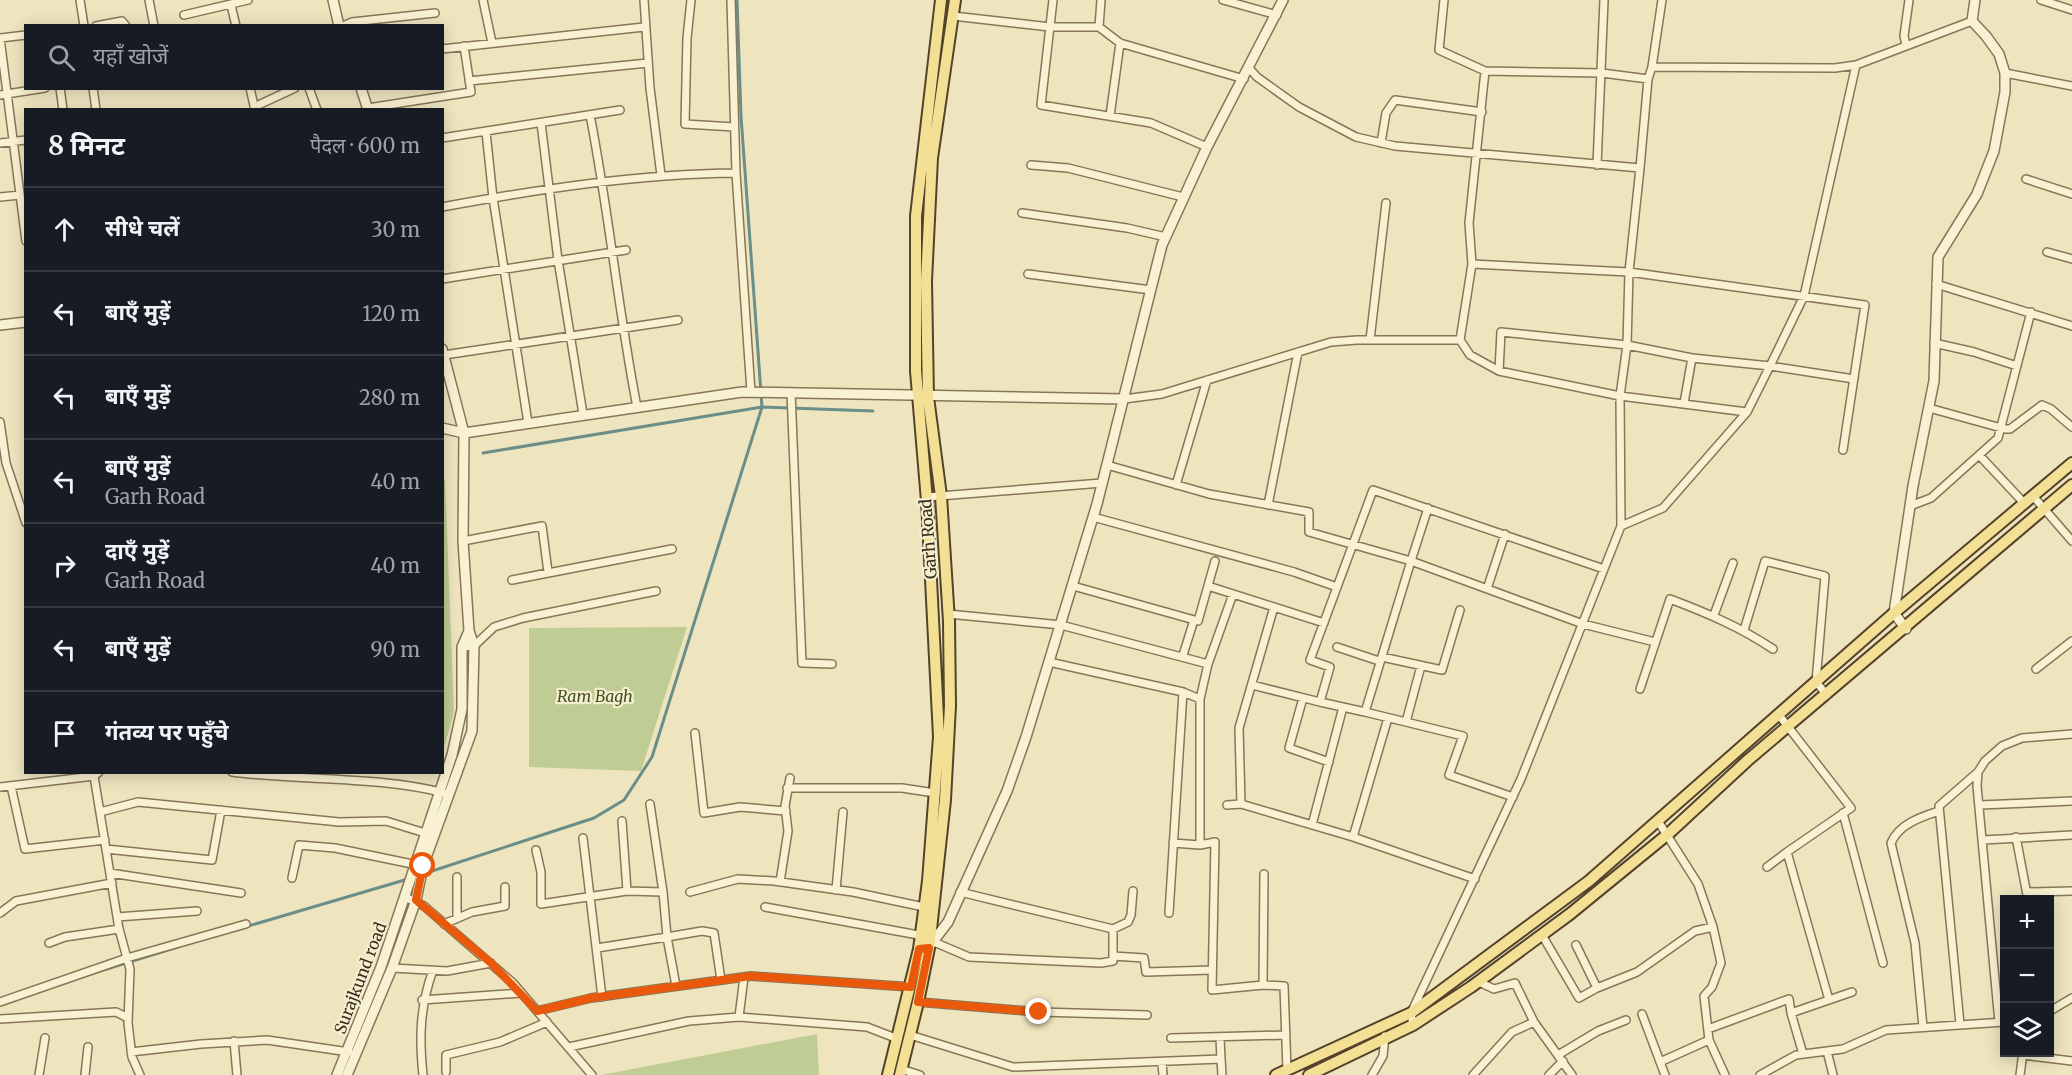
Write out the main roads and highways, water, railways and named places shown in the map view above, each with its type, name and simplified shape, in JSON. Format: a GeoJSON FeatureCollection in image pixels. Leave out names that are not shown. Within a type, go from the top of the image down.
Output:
{"type":"FeatureCollection","features":[{"type":"Feature","properties":{"kind":"main road","name":"Garh Road"},"geometry":{"type":"LineString","coordinates":[[900,1072],[918,1002],[926,942],[944,734],[938,689],[921,371],[922,216],[941,0]]}},
{"type":"Feature","properties":{"kind":"main road","name":"Garh Road"},"geometry":{"type":"LineString","coordinates":[[922,216],[954,0]]}},
{"type":"Feature","properties":{"kind":"main road"},"geometry":{"type":"LineString","coordinates":[[940,14],[953,16]]}},
{"type":"Feature","properties":{"kind":"main road","name":"Garh Road"},"geometry":{"type":"LineString","coordinates":[[888,1075],[911,987],[926,942],[924,907],[937,822],[934,793],[950,689],[941,496],[922,397]]}},
{"type":"Feature","properties":{"kind":"main road"},"geometry":{"type":"LineString","coordinates":[[1309,1075],[1386,1039],[1589,881],[1894,613],[2072,463]]}},
{"type":"Feature","properties":{"kind":"main road"},"geometry":{"type":"LineString","coordinates":[[1276,1075],[1381,1028],[1412,1019],[1479,982],[1668,834],[1748,760],[1906,629],[2072,485]]}},
{"type":"Feature","properties":{"kind":"main road"},"geometry":{"type":"LineString","coordinates":[[938,689],[950,689]]}},
{"type":"Feature","properties":{"kind":"main road"},"geometry":{"type":"LineString","coordinates":[[1524,930],[1537,938]]}},
{"type":"Feature","properties":{"kind":"waterway"},"geometry":{"type":"LineString","coordinates":[[423,874],[594,818],[624,800],[652,757],[762,407],[741,116],[737,0]]}},
{"type":"Feature","properties":{"kind":"waterway"},"geometry":{"type":"LineString","coordinates":[[483,453],[762,407],[873,411]]}},
{"type":"Feature","properties":{"kind":"waterway"},"geometry":{"type":"LineString","coordinates":[[245,927],[408,879]]}},
{"type":"Feature","properties":{"kind":"waterway"},"geometry":{"type":"LineString","coordinates":[[87,975],[181,946]]}},
{"type":"Feature","properties":{"kind":"park label","name":"Ram Bagh"},"geometry":{"type":"Point","coordinates":[595,696]}}]}
